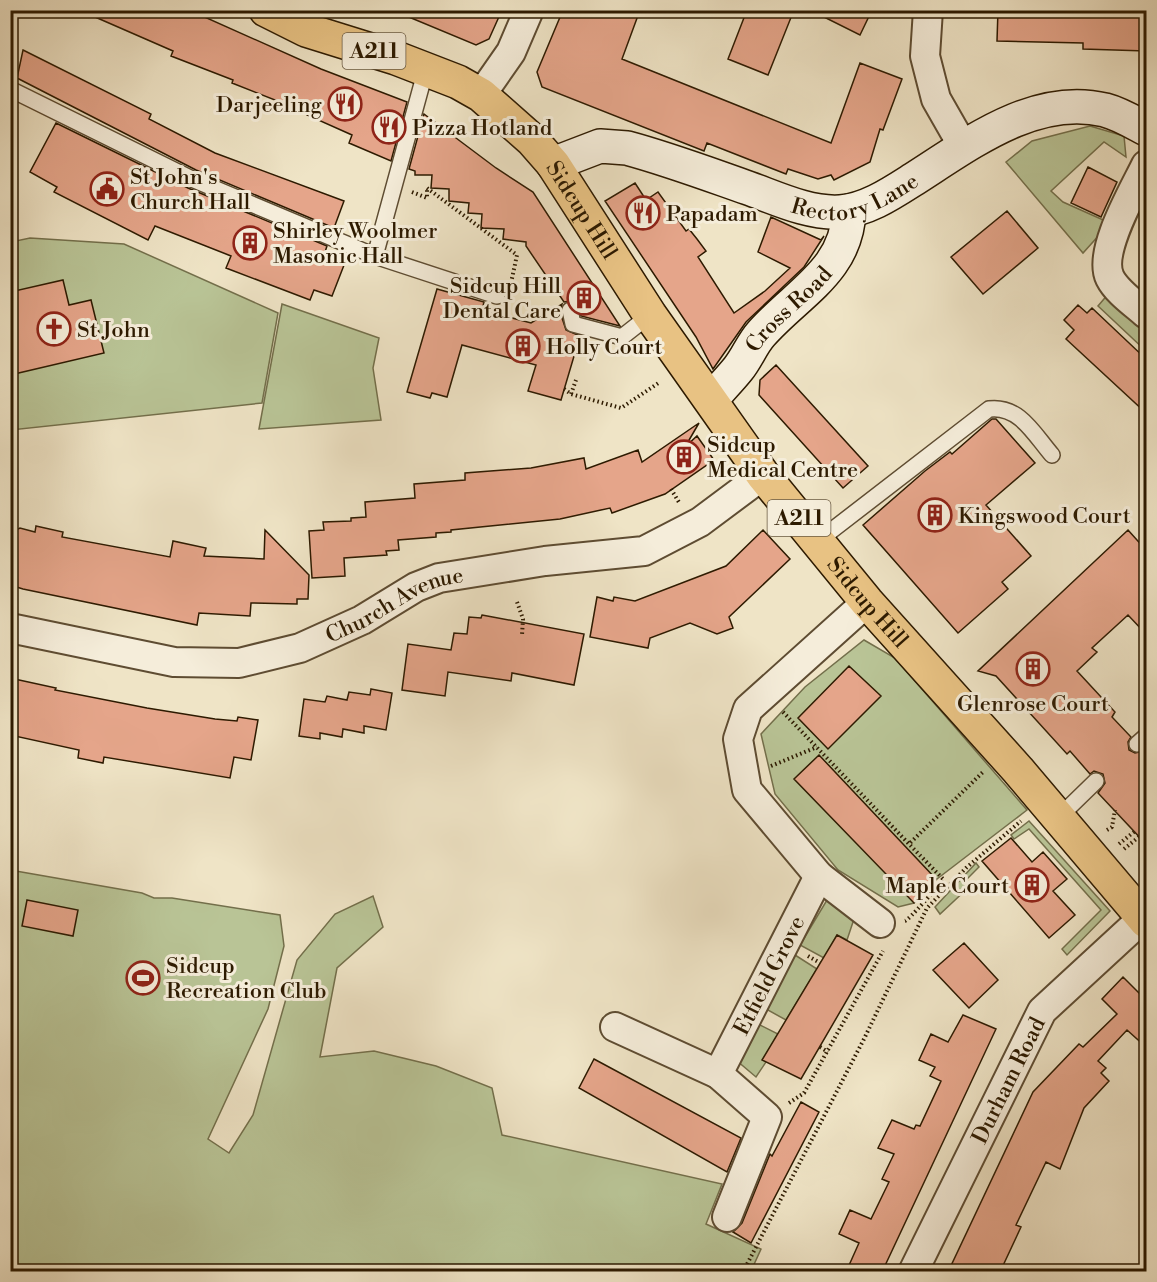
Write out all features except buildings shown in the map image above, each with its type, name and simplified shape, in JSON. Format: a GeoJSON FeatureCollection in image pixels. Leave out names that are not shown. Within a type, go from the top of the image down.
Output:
{"type":"FeatureCollection","features":[{"type":"Feature","properties":{"kind":"main road","name":"A211"},"geometry":{"type":"LineString","coordinates":[[266,10],[306,30],[426,69],[481,95]]}},
{"type":"Feature","properties":{"kind":"main road","name":"Sidcup Hill"},"geometry":{"type":"LineString","coordinates":[[481,95],[532,140],[553,164],[650,315],[763,475],[867,602],[1146,917]]}},
{"type":"Feature","properties":{"kind":"street"},"geometry":{"type":"LineString","coordinates":[[481,95],[511,52],[529,10]]}},
{"type":"Feature","properties":{"kind":"street"},"geometry":{"type":"LineString","coordinates":[[928,10],[925,56],[930,78],[936,99],[964,148]]}},
{"type":"Feature","properties":{"kind":"street","name":"Rectory Lane"},"geometry":{"type":"LineString","coordinates":[[553,164],[600,146],[627,148],[805,207],[849,211],[893,192],[1005,124],[1027,116],[1071,108],[1108,111],[1146,129]]}},
{"type":"Feature","properties":{"kind":"street"},"geometry":{"type":"LineString","coordinates":[[1146,165],[1106,255],[1108,275],[1113,284],[1146,315]]}},
{"type":"Feature","properties":{"kind":"street","name":"Cross Road"},"geometry":{"type":"LineString","coordinates":[[711,400],[740,367],[762,332],[816,283],[834,261],[848,229],[849,211]]}},
{"type":"Feature","properties":{"kind":"street","name":"Church Avenue"},"geometry":{"type":"LineString","coordinates":[[10,628],[174,662],[239,663],[300,648],[362,620],[416,586],[439,578],[545,561],[644,551],[700,522],[763,475]]}},
{"type":"Feature","properties":{"kind":"street"},"geometry":{"type":"LineString","coordinates":[[867,602],[748,710],[738,739],[747,790],[819,876],[888,932]]}},
{"type":"Feature","properties":{"kind":"street","name":"Etfield Grove"},"geometry":{"type":"LineString","coordinates":[[718,1074],[819,876]]}},
{"type":"Feature","properties":{"kind":"street","name":"Durham Road"},"geometry":{"type":"LineString","coordinates":[[914,1272],[1042,1011],[1146,917]]}},
{"type":"Feature","properties":{"kind":"street"},"geometry":{"type":"LineString","coordinates":[[615,1027],[718,1074],[767,1117],[727,1217]]}},
{"type":"Feature","properties":{"kind":"lane"},"geometry":{"type":"LineString","coordinates":[[375,256],[426,69]]}},
{"type":"Feature","properties":{"kind":"lane"},"geometry":{"type":"LineString","coordinates":[[10,89],[192,179],[375,256],[497,296]]}},
{"type":"Feature","properties":{"kind":"lane"},"geometry":{"type":"LineString","coordinates":[[570,310],[573,324],[622,337],[650,315]]}},
{"type":"Feature","properties":{"kind":"lane"},"geometry":{"type":"LineString","coordinates":[[818,541],[989,409],[1002,407],[1016,413],[1052,455]]}},
{"type":"Feature","properties":{"kind":"lane"},"geometry":{"type":"LineString","coordinates":[[1059,817],[1096,781]]}},
{"type":"Feature","properties":{"kind":"path"},"geometry":{"type":"LineString","coordinates":[[427,198],[427,188],[516,255],[516,263]]}},
{"type":"Feature","properties":{"kind":"path"},"geometry":{"type":"LineString","coordinates":[[564,389],[571,394],[621,408],[686,365]]}},
{"type":"Feature","properties":{"kind":"path"},"geometry":{"type":"LineString","coordinates":[[571,394],[576,380]]}},
{"type":"Feature","properties":{"kind":"path"},"geometry":{"type":"LineString","coordinates":[[517,602],[523,619],[522,635]]}},
{"type":"Feature","properties":{"kind":"path"},"geometry":{"type":"LineString","coordinates":[[766,694],[944,880],[918,906],[911,919],[888,932],[828,1052],[804,1093],[767,1117]]}},
{"type":"Feature","properties":{"kind":"path"},"geometry":{"type":"LineString","coordinates":[[745,777],[818,747]]}},
{"type":"Feature","properties":{"kind":"path"},"geometry":{"type":"LineString","coordinates":[[909,844],[1002,753]]}},
{"type":"Feature","properties":{"kind":"path"},"geometry":{"type":"LineString","coordinates":[[743,1272],[864,1039],[927,908],[966,868],[1014,826]]}},
{"type":"Feature","properties":{"kind":"path"},"geometry":{"type":"LineString","coordinates":[[858,981],[863,984]]}},
{"type":"Feature","properties":{"kind":"path"},"geometry":{"type":"LineString","coordinates":[[820,1047],[828,1052]]}},
{"type":"Feature","properties":{"kind":"green space"},"geometry":{"type":"Polygon","coordinates":[[[1090,126],[1124,136],[1126,157],[1104,142],[1051,191],[1063,202],[1110,223],[1083,253],[1006,162],[1032,141],[1090,126]]]}},
{"type":"Feature","properties":{"kind":"green space"},"geometry":{"type":"Polygon","coordinates":[[[30,238],[124,244],[278,313],[262,403],[11,430],[11,242],[30,238]]]}},
{"type":"Feature","properties":{"kind":"green space"},"geometry":{"type":"Polygon","coordinates":[[[1109,293],[1146,328],[1146,351],[1098,306],[1109,293]]]}},
{"type":"Feature","properties":{"kind":"green space"},"geometry":{"type":"Polygon","coordinates":[[[282,304],[379,338],[373,368],[381,420],[259,429],[282,304]]]}},
{"type":"Feature","properties":{"kind":"green space"},"geometry":{"type":"Polygon","coordinates":[[[864,640],[895,658],[1027,810],[937,879],[914,903],[898,907],[838,870],[775,794],[761,734],[805,687],[864,640]]]}},
{"type":"Feature","properties":{"kind":"green space"},"geometry":{"type":"Polygon","coordinates":[[[1029,821],[1110,911],[1067,955],[1062,949],[1101,910],[1029,829],[1014,839],[1011,835],[1029,821]]]}},
{"type":"Feature","properties":{"kind":"green space"},"geometry":{"type":"Polygon","coordinates":[[[976,863],[979,867],[964,882],[968,888],[940,914],[935,907],[976,863]]]}},
{"type":"Feature","properties":{"kind":"green space"},"geometry":{"type":"Polygon","coordinates":[[[10,870],[142,893],[154,898],[172,898],[280,915],[284,946],[268,1009],[208,1139],[229,1153],[253,1115],[297,960],[335,914],[373,896],[383,927],[337,968],[320,1057],[374,1051],[436,1066],[492,1088],[502,1135],[722,1184],[706,1224],[761,1249],[751,1271],[11,1271],[10,870]]]}},
{"type":"Feature","properties":{"kind":"green space"},"geometry":{"type":"Polygon","coordinates":[[[835,899],[855,916],[847,940],[837,935],[824,958],[800,945],[827,900],[835,899]]]}},
{"type":"Feature","properties":{"kind":"green space"},"geometry":{"type":"Polygon","coordinates":[[[795,955],[817,969],[786,1020],[766,1009],[795,955]]]}},
{"type":"Feature","properties":{"kind":"green space"},"geometry":{"type":"Polygon","coordinates":[[[756,1023],[778,1034],[763,1060],[766,1062],[756,1077],[736,1060],[756,1023]]]}},
{"type":"Feature","properties":{"kind":"place","name":"Darjeeling"},"geometry":{"type":"Point","coordinates":[345,104]}},
{"type":"Feature","properties":{"kind":"place","name":"Pizza Hotland"},"geometry":{"type":"Point","coordinates":[389,127]}},
{"type":"Feature","properties":{"kind":"place","name":"St John's Church Hall"},"geometry":{"type":"Point","coordinates":[107,189]}},
{"type":"Feature","properties":{"kind":"place","name":"Papadam"},"geometry":{"type":"Point","coordinates":[643,213]}},
{"type":"Feature","properties":{"kind":"place","name":"Shirley Woolmer Masonic Hall"},"geometry":{"type":"Point","coordinates":[250,243]}},
{"type":"Feature","properties":{"kind":"place","name":"Sidcup Hill Dental Care"},"geometry":{"type":"Point","coordinates":[584,298]}},
{"type":"Feature","properties":{"kind":"place","name":"St John"},"geometry":{"type":"Point","coordinates":[54,329]}},
{"type":"Feature","properties":{"kind":"place","name":"Holly Court"},"geometry":{"type":"Point","coordinates":[523,346]}},
{"type":"Feature","properties":{"kind":"place","name":"Sidcup Medical Centre"},"geometry":{"type":"Point","coordinates":[684,457]}},
{"type":"Feature","properties":{"kind":"place","name":"Kingswood Court"},"geometry":{"type":"Point","coordinates":[935,515]}},
{"type":"Feature","properties":{"kind":"place","name":"Glenrose Court"},"geometry":{"type":"Point","coordinates":[1033,669]}},
{"type":"Feature","properties":{"kind":"place","name":"Maple Court"},"geometry":{"type":"Point","coordinates":[1032,885]}},
{"type":"Feature","properties":{"kind":"place","name":"Sidcup Recreation Club"},"geometry":{"type":"Point","coordinates":[143,978]}}]}
